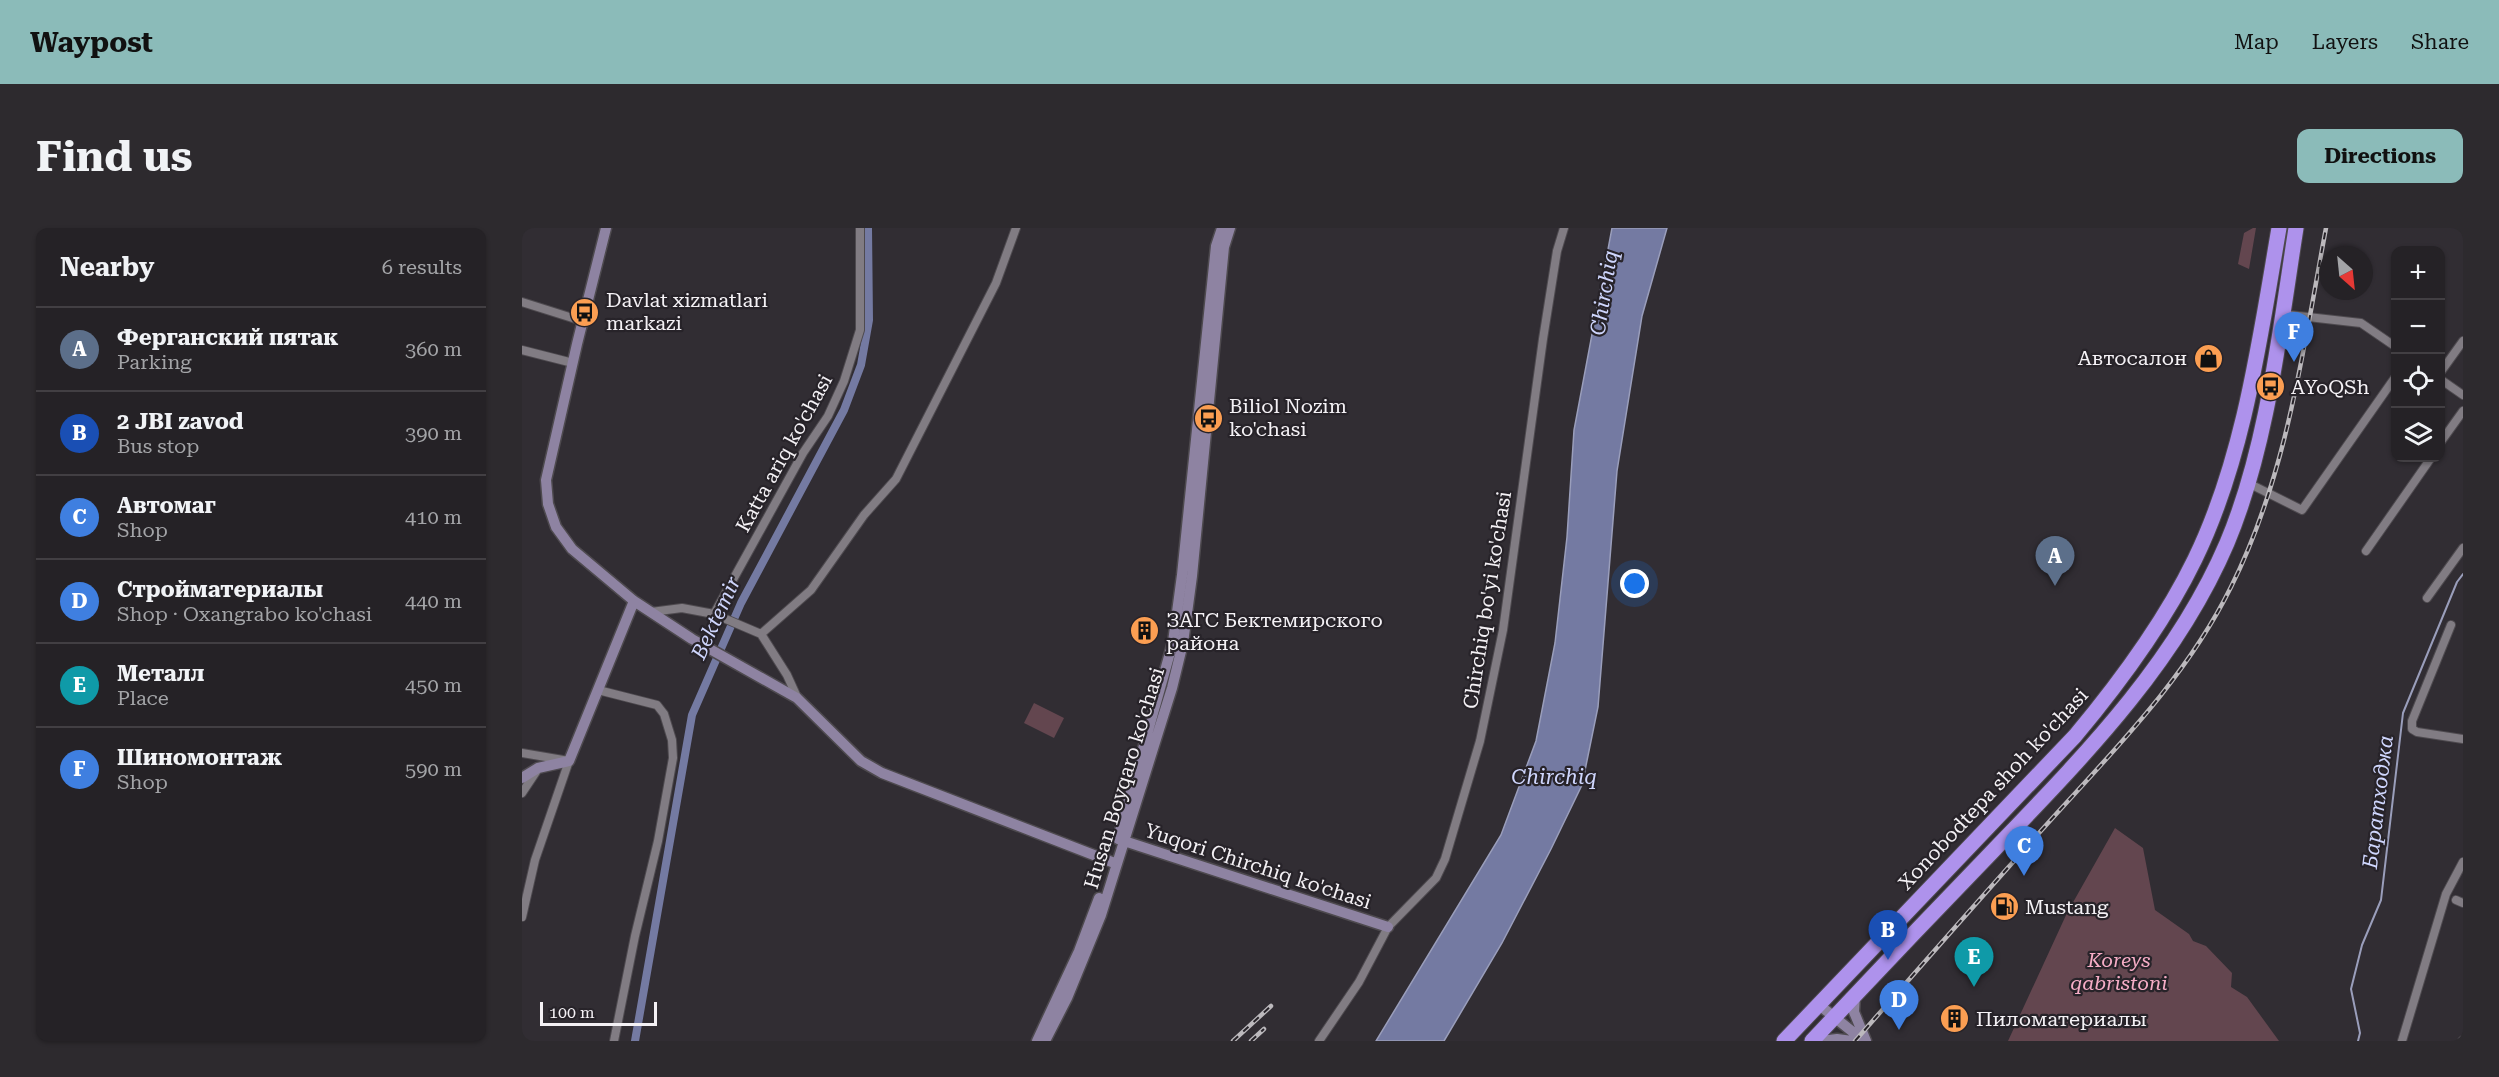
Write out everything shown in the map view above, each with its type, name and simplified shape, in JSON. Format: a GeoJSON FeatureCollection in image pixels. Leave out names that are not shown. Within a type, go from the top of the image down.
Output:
{"type":"FeatureCollection","features":[{"type":"Feature","properties":{"kind":"highway","name":"Xonobodtepa shoh ko'chasi"},"geometry":{"type":"LineString","coordinates":[[1784,1041],[2075,736],[2108,697],[2154,631],[2186,576],[2204,538],[2230,469],[2258,345],[2279,228]]}},
{"type":"Feature","properties":{"kind":"highway","name":"Xonobodtepa shoh ko'chasi"},"geometry":{"type":"LineString","coordinates":[[1812,1041],[2030,812],[2142,688],[2204,591],[2227,542],[2249,478],[2270,387],[2296,228]]}},
{"type":"Feature","properties":{"kind":"highway"},"geometry":{"type":"LineString","coordinates":[[2230,469],[2249,478]]}},
{"type":"Feature","properties":{"kind":"highway"},"geometry":{"type":"LineString","coordinates":[[2108,697],[2123,708]]}},
{"type":"Feature","properties":{"kind":"street"},"geometry":{"type":"LineString","coordinates":[[606,228],[582,321],[546,480],[549,510],[567,544],[634,601],[692,639],[797,698],[861,761],[882,773],[1114,863]]}},
{"type":"Feature","properties":{"kind":"street","name":"Katta ariq ko'chasi"},"geometry":{"type":"LineString","coordinates":[[714,614],[802,453],[828,416],[844,381],[860,330],[860,228]]}},
{"type":"Feature","properties":{"kind":"street"},"geometry":{"type":"LineString","coordinates":[[761,634],[811,590],[864,515],[896,478],[996,283],[1016,228]]}},
{"type":"Feature","properties":{"kind":"street","name":"Husan Boyqaro ko'chasi"},"geometry":{"type":"LineString","coordinates":[[1187,576],[1216,246],[1222,228]]}},
{"type":"Feature","properties":{"kind":"street","name":"Husan Boyqaro ko'chasi"},"geometry":{"type":"LineString","coordinates":[[1045,1041],[1114,863],[1173,642],[1187,576],[1224,248],[1230,228]]}},
{"type":"Feature","properties":{"kind":"street","name":"Chirchiq bo'yi ko'chasi"},"geometry":{"type":"LineString","coordinates":[[1319,1041],[1359,982],[1388,927],[1436,878],[1441,869],[1480,741],[1503,630],[1543,339],[1557,252],[1564,228]]}},
{"type":"Feature","properties":{"kind":"street"},"geometry":{"type":"LineString","coordinates":[[522,302],[582,321]]}},
{"type":"Feature","properties":{"kind":"street"},"geometry":{"type":"LineString","coordinates":[[2282,314],[2361,323],[2391,344]]}},
{"type":"Feature","properties":{"kind":"street"},"geometry":{"type":"LineString","coordinates":[[2445,366],[2463,341]]}},
{"type":"Feature","properties":{"kind":"street"},"geometry":{"type":"LineString","coordinates":[[522,350],[573,363]]}},
{"type":"Feature","properties":{"kind":"street"},"geometry":{"type":"LineString","coordinates":[[2445,382],[2463,395]]}},
{"type":"Feature","properties":{"kind":"street"},"geometry":{"type":"LineString","coordinates":[[2249,478],[2302,510],[2391,383]]}},
{"type":"Feature","properties":{"kind":"street"},"geometry":{"type":"LineString","coordinates":[[2445,436],[2463,411]]}},
{"type":"Feature","properties":{"kind":"street"},"geometry":{"type":"LineString","coordinates":[[2366,551],[2428,462]]}},
{"type":"Feature","properties":{"kind":"street"},"geometry":{"type":"LineString","coordinates":[[2427,598],[2463,548]]}},
{"type":"Feature","properties":{"kind":"street"},"geometry":{"type":"LineString","coordinates":[[522,917],[535,860],[569,761],[634,601]]}},
{"type":"Feature","properties":{"kind":"street"},"geometry":{"type":"LineString","coordinates":[[651,612],[682,608],[714,614],[761,634],[787,675],[797,698]]}},
{"type":"Feature","properties":{"kind":"street"},"geometry":{"type":"LineString","coordinates":[[2451,625],[2412,721],[2412,729],[2417,732],[2463,739]]}},
{"type":"Feature","properties":{"kind":"street"},"geometry":{"type":"LineString","coordinates":[[598,690],[657,705],[664,714],[672,740],[673,758],[658,841],[635,936],[614,1041]]}},
{"type":"Feature","properties":{"kind":"street"},"geometry":{"type":"LineString","coordinates":[[522,753],[569,761]]}},
{"type":"Feature","properties":{"kind":"street"},"geometry":{"type":"LineString","coordinates":[[522,778],[538,768],[569,761]]}},
{"type":"Feature","properties":{"kind":"street"},"geometry":{"type":"LineString","coordinates":[[522,793],[538,768]]}},
{"type":"Feature","properties":{"kind":"street","name":"Yuqori Chirchiq ko'chasi"},"geometry":{"type":"LineString","coordinates":[[1121,840],[1388,927]]}},
{"type":"Feature","properties":{"kind":"street"},"geometry":{"type":"LineString","coordinates":[[2402,1041],[2446,894],[2463,862]]}},
{"type":"Feature","properties":{"kind":"street"},"geometry":{"type":"LineString","coordinates":[[1855,995],[1857,1023],[1865,1041]]}},
{"type":"Feature","properties":{"kind":"street","name":"Husan Boyqaro ko'chasi"},"geometry":{"type":"LineString","coordinates":[[1037,1041],[1063,996]]}},
{"type":"Feature","properties":{"kind":"street"},"geometry":{"type":"LineString","coordinates":[[1818,1004],[1865,1041]]}},
{"type":"Feature","properties":{"kind":"street"},"geometry":{"type":"LineString","coordinates":[[1821,1041],[1837,1039],[1852,1041]]}},
{"type":"Feature","properties":{"kind":"green space"},"geometry":{"type":"Polygon","coordinates":[[[2256,228],[2249,269],[2238,264],[2244,233],[2256,228]]]}},
{"type":"Feature","properties":{"kind":"green space"},"geometry":{"type":"Polygon","coordinates":[[[1034,703],[1064,718],[1054,738],[1024,723],[1034,703]]]}},
{"type":"Feature","properties":{"kind":"green space","name":"Koreys qabristoni"},"geometry":{"type":"Polygon","coordinates":[[[2115,828],[2143,848],[2155,910],[2189,934],[2193,941],[2206,946],[2232,973],[2231,987],[2247,997],[2279,1041],[2008,1041],[2067,913],[2115,828]]]}},
{"type":"Feature","properties":{"kind":"water","name":"Chirchiq"},"geometry":{"type":"Polygon","coordinates":[[[1612,228],[1667,228],[1642,316],[1617,471],[1598,707],[1582,785],[1502,943],[1444,1041],[1376,1041],[1501,835],[1536,741],[1555,643],[1567,537],[1574,430],[1612,228]]]}},
{"type":"Feature","properties":{"kind":"waterway","name":"Bektemir"},"geometry":{"type":"LineString","coordinates":[[635,1041],[692,715],[741,603],[844,410],[861,365],[869,320],[868,228]]}},
{"type":"Feature","properties":{"kind":"waterway","name":"Баратходжа"},"geometry":{"type":"LineString","coordinates":[[2358,1041],[2360,1033],[2351,989],[2362,945],[2381,900],[2403,713],[2457,582],[2463,574]]}},
{"type":"Feature","properties":{"kind":"railway"},"geometry":{"type":"LineString","coordinates":[[1855,1041],[2148,711],[2193,652],[2213,620],[2250,544],[2280,456],[2301,366],[2326,228]]}},
{"type":"Feature","properties":{"kind":"railway"},"geometry":{"type":"LineString","coordinates":[[1233,1041],[1271,1006]]}},
{"type":"Feature","properties":{"kind":"railway"},"geometry":{"type":"LineString","coordinates":[[1251,1041],[1264,1029]]}},
{"type":"Feature","properties":{"kind":"place","name":"Davlat xizmatlari markazi"},"geometry":{"type":"Point","coordinates":[585,312]}},
{"type":"Feature","properties":{"kind":"place","name":"Автосалон"},"geometry":{"type":"Point","coordinates":[2208,358]}},
{"type":"Feature","properties":{"kind":"place","name":"Шиномонтаж"},"geometry":{"type":"Point","coordinates":[2294,362]}},
{"type":"Feature","properties":{"kind":"place","name":"AYoQSh"},"geometry":{"type":"Point","coordinates":[2270,387]}},
{"type":"Feature","properties":{"kind":"place","name":"Biliol Nozim ko'chasi"},"geometry":{"type":"Point","coordinates":[1208,418]}},
{"type":"Feature","properties":{"kind":"place","name":"Ферганский пятак"},"geometry":{"type":"Point","coordinates":[2055,586]}},
{"type":"Feature","properties":{"kind":"place","name":"ЗАГС Бектемирского района"},"geometry":{"type":"Point","coordinates":[1145,631]}},
{"type":"Feature","properties":{"kind":"place","name":"Автомаг"},"geometry":{"type":"Point","coordinates":[2024,876]}},
{"type":"Feature","properties":{"kind":"place","name":"Mustang"},"geometry":{"type":"Point","coordinates":[2004,907]}},
{"type":"Feature","properties":{"kind":"place","name":"2 JBI zavod"},"geometry":{"type":"Point","coordinates":[1888,960]}},
{"type":"Feature","properties":{"kind":"place","name":"Металл"},"geometry":{"type":"Point","coordinates":[1974,987]}},
{"type":"Feature","properties":{"kind":"place","name":"Пиломатериалы"},"geometry":{"type":"Point","coordinates":[1955,1019]}},
{"type":"Feature","properties":{"kind":"place","name":"Стройматериалы"},"geometry":{"type":"Point","coordinates":[1899,1030]}}]}
